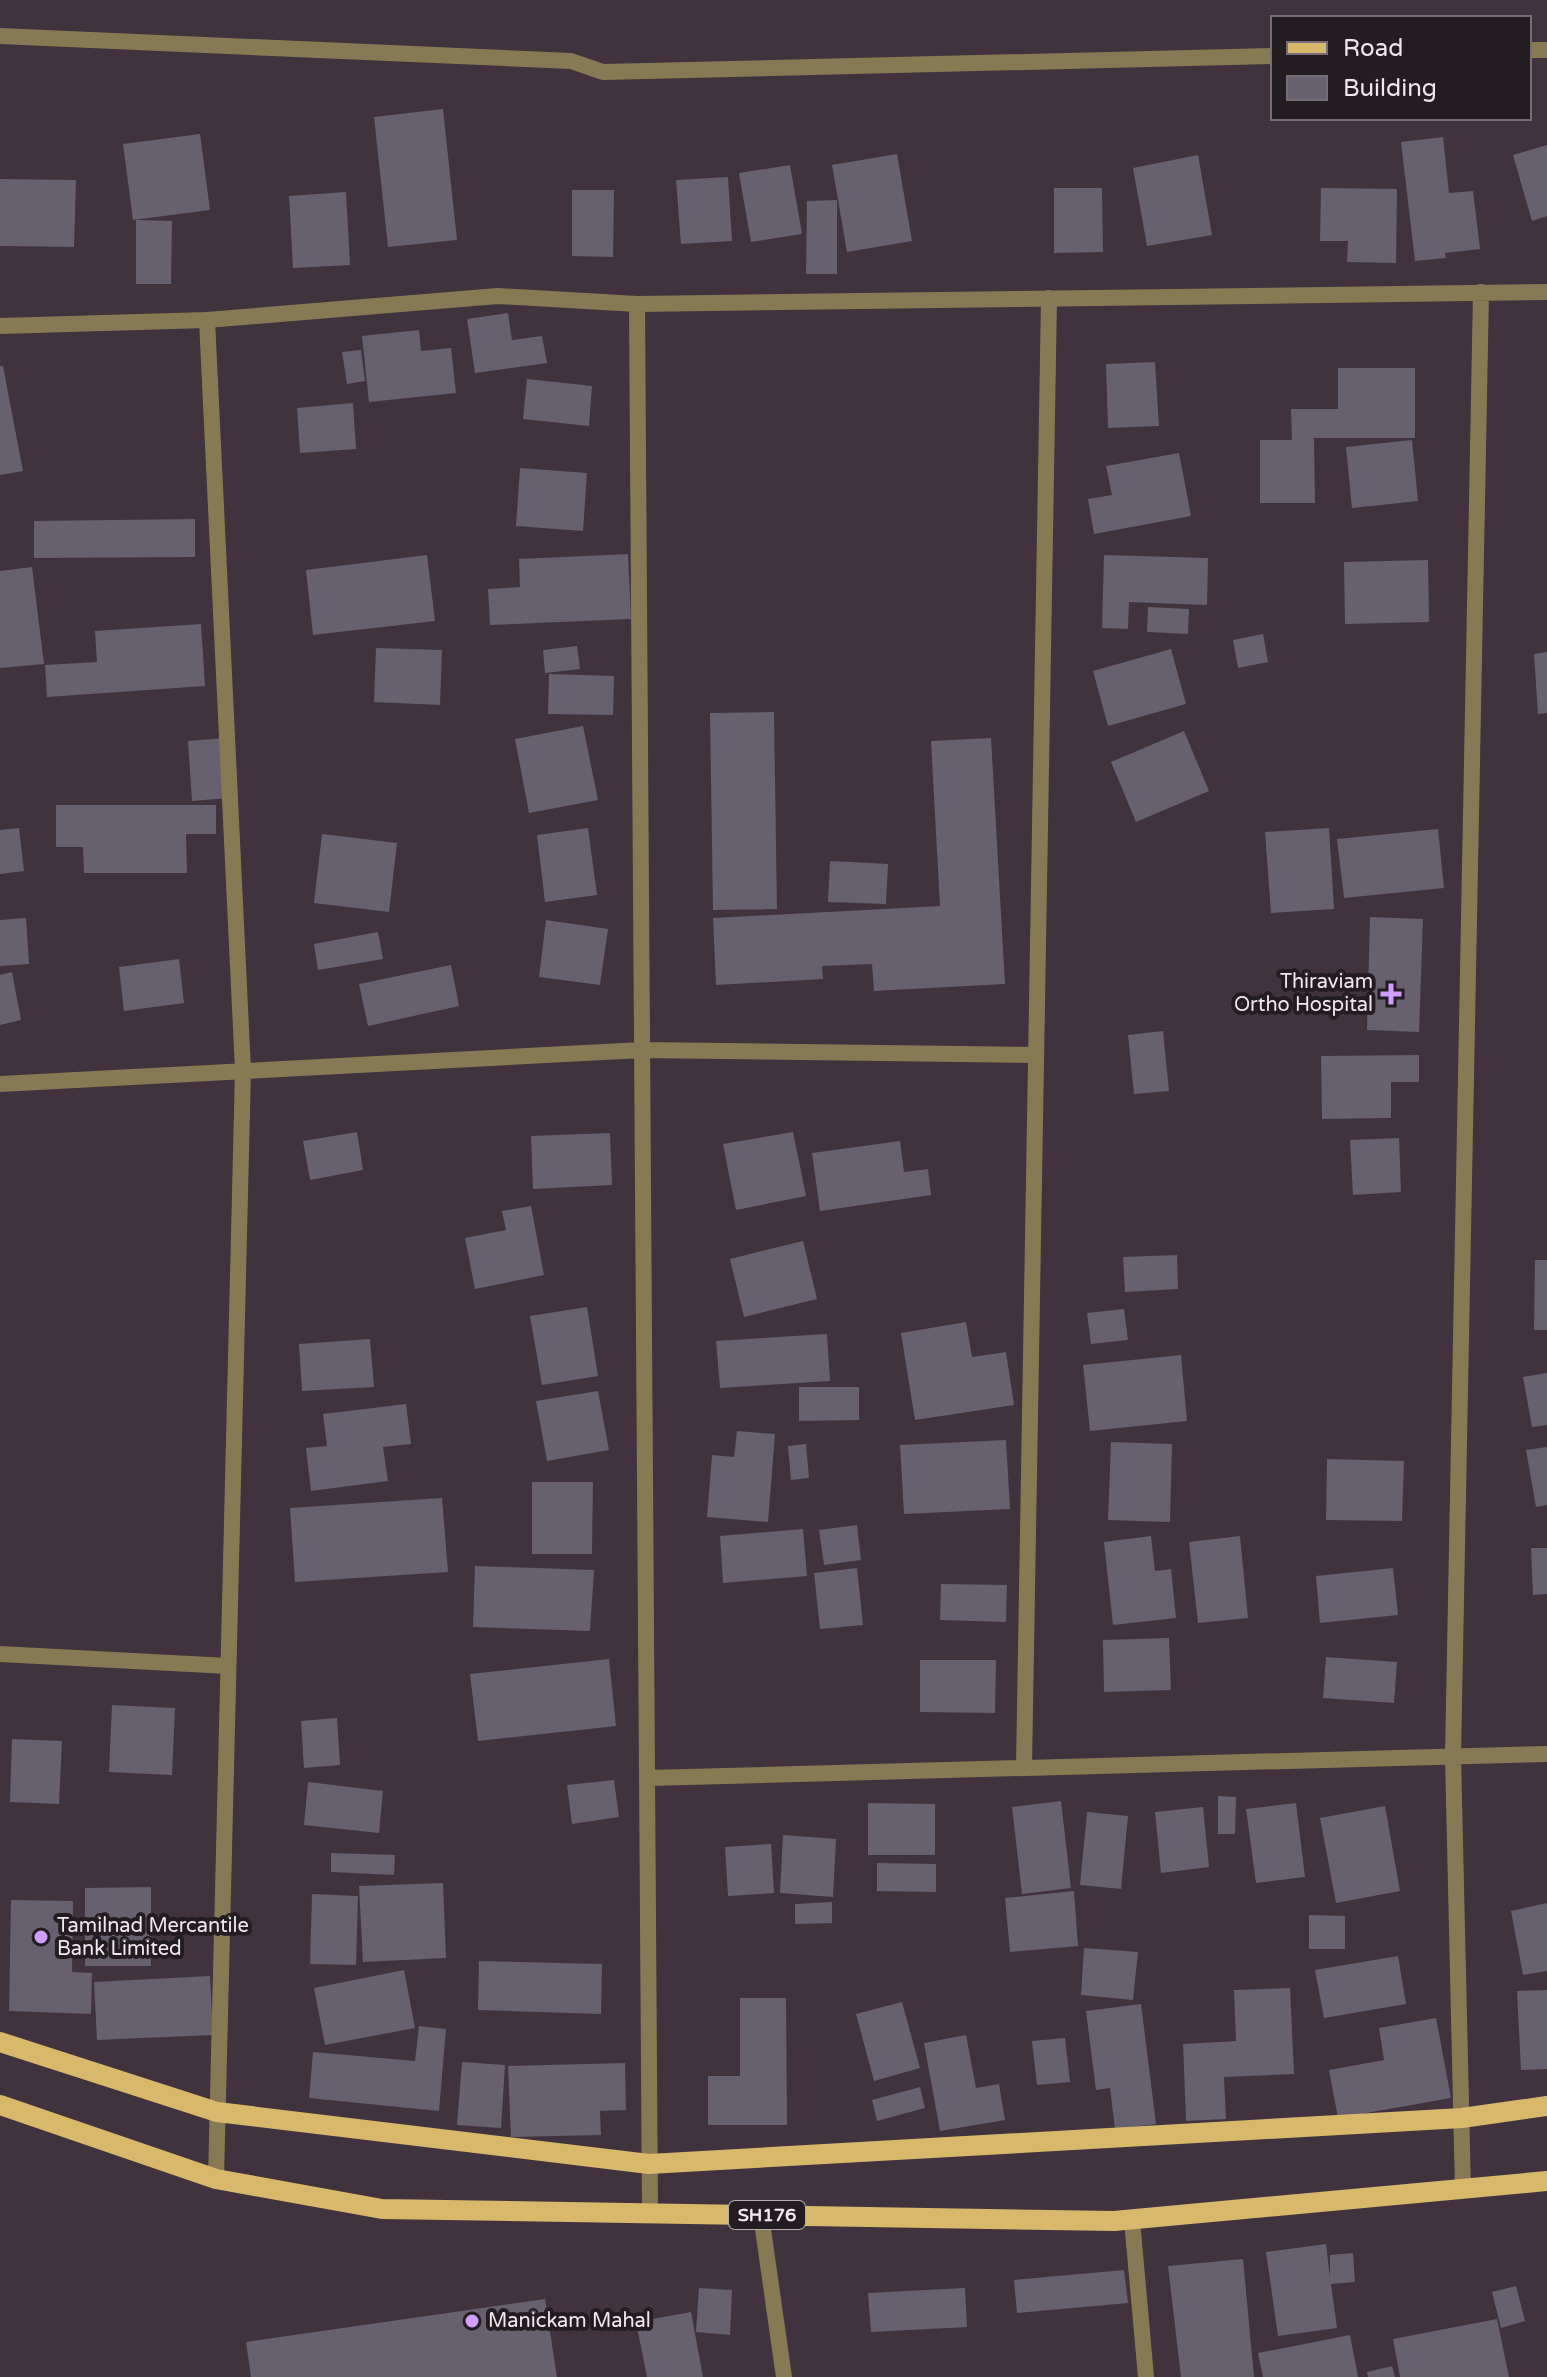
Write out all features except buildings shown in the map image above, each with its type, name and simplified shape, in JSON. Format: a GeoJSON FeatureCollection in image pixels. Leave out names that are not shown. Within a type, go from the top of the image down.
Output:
{"type":"FeatureCollection","features":[{"type":"Feature","properties":{"kind":"main road"},"geometry":{"type":"LineString","coordinates":[[0,2042],[217,2112],[649,2164],[1462,2118],[1547,2106]]}},
{"type":"Feature","properties":{"kind":"main road","name":"SH176"},"geometry":{"type":"LineString","coordinates":[[0,2105],[216,2179],[382,2209],[1132,2220],[1547,2181]]}},
{"type":"Feature","properties":{"kind":"street"},"geometry":{"type":"LineString","coordinates":[[0,36],[571,61],[603,72],[1271,56]]}},
{"type":"Feature","properties":{"kind":"street"},"geometry":{"type":"LineString","coordinates":[[1463,2190],[1453,1756],[1481,292]]}},
{"type":"Feature","properties":{"kind":"street"},"geometry":{"type":"LineString","coordinates":[[0,326],[207,320],[498,296],[637,304],[1547,292]]}},
{"type":"Feature","properties":{"kind":"street"},"geometry":{"type":"LineString","coordinates":[[1024,1767],[1049,298]]}},
{"type":"Feature","properties":{"kind":"street"},"geometry":{"type":"LineString","coordinates":[[637,304],[650,2214]]}},
{"type":"Feature","properties":{"kind":"street"},"geometry":{"type":"LineString","coordinates":[[207,320],[243,1070],[216,2179]]}},
{"type":"Feature","properties":{"kind":"street"},"geometry":{"type":"LineString","coordinates":[[0,1084],[642,1050],[1036,1055]]}},
{"type":"Feature","properties":{"kind":"street"},"geometry":{"type":"LineString","coordinates":[[0,1654],[228,1666]]}},
{"type":"Feature","properties":{"kind":"street"},"geometry":{"type":"LineString","coordinates":[[647,1778],[1547,1754]]}},
{"type":"Feature","properties":{"kind":"street"},"geometry":{"type":"LineString","coordinates":[[761,2215],[784,2377]]}},
{"type":"Feature","properties":{"kind":"street"},"geometry":{"type":"LineString","coordinates":[[1132,2220],[1146,2377]]}},
{"type":"Feature","properties":{"kind":"place","name":"Thiraviam Ortho Hospital"},"geometry":{"type":"Point","coordinates":[1391,994]}},
{"type":"Feature","properties":{"kind":"place","name":"Tamilnad Mercantile Bank Limited"},"geometry":{"type":"Point","coordinates":[41,1937]}},
{"type":"Feature","properties":{"kind":"place","name":"Manickam Mahal"},"geometry":{"type":"Point","coordinates":[472,2321]}}]}
